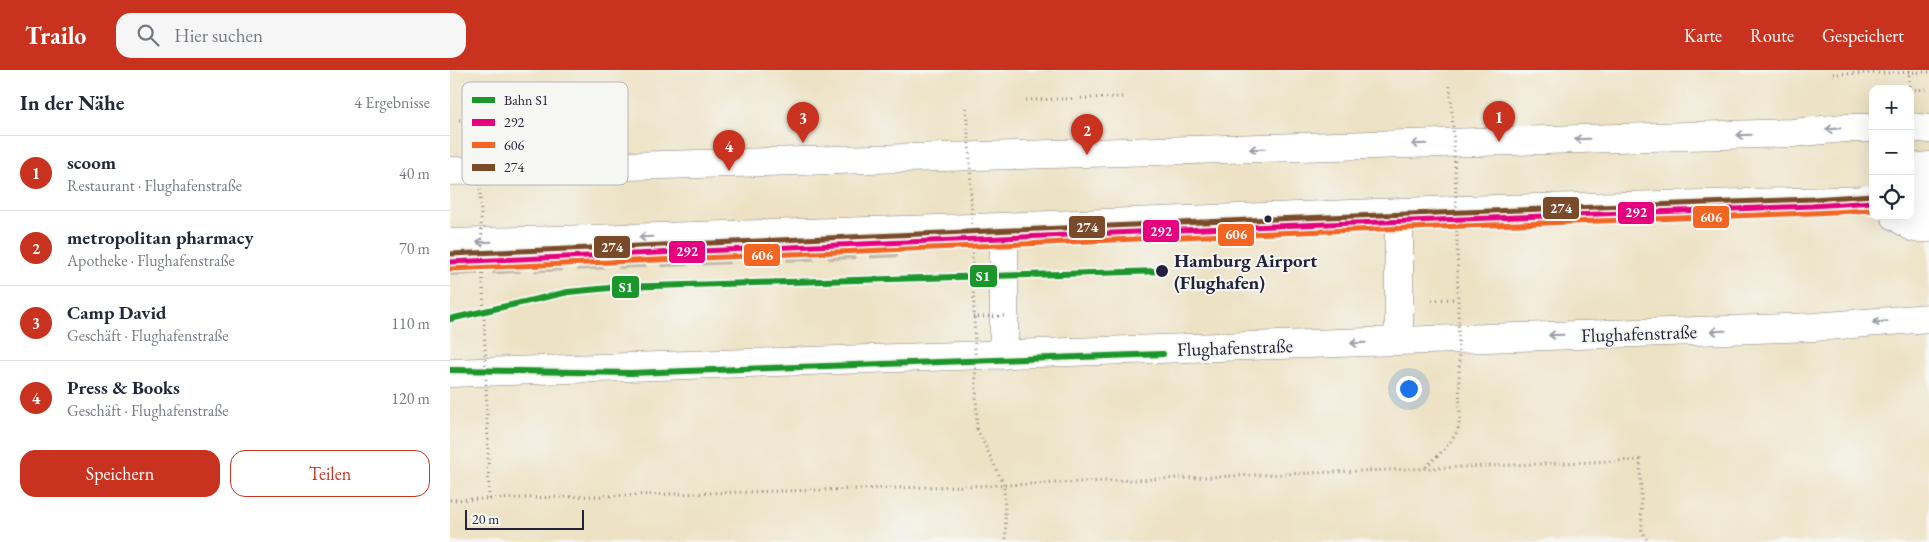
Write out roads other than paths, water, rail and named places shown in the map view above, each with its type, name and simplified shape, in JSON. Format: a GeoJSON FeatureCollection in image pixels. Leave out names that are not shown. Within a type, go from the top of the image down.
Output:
{"type":"FeatureCollection","features":[{"type":"Feature","properties":{"kind":"street"},"geometry":{"type":"LineString","coordinates":[[628,165],[1793,133],[1844,128],[1869,128]]}},
{"type":"Feature","properties":{"kind":"street"},"geometry":{"type":"LineString","coordinates":[[1914,168],[1929,166]]}},
{"type":"Feature","properties":{"kind":"street"},"geometry":{"type":"LineString","coordinates":[[1914,186],[1929,185]]}},
{"type":"Feature","properties":{"kind":"street"},"geometry":{"type":"LineString","coordinates":[[450,243],[972,228],[1456,210],[1869,199]]}},
{"type":"Feature","properties":{"kind":"street"},"geometry":{"type":"LineString","coordinates":[[1914,206],[1929,206]]}},
{"type":"Feature","properties":{"kind":"street"},"geometry":{"type":"LineString","coordinates":[[1901,220],[1914,228],[1929,228]]}},
{"type":"Feature","properties":{"kind":"street"},"geometry":{"type":"LineString","coordinates":[[1399,222],[1399,341]]}},
{"type":"Feature","properties":{"kind":"street"},"geometry":{"type":"LineString","coordinates":[[1004,239],[1004,355]]}},
{"type":"Feature","properties":{"kind":"street","name":"Flughafenstraße"},"geometry":{"type":"LineString","coordinates":[[450,373],[1814,327],[1929,318]]}},
{"type":"Feature","properties":{"kind":"tunnel"},"geometry":{"type":"LineString","coordinates":[[450,262],[905,243]]}},
{"type":"Feature","properties":{"kind":"rail line","name":"S1"},"geometry":{"type":"LineString","coordinates":[[450,319],[568,292],[620,287],[1162,271]]}},
{"type":"Feature","properties":{"kind":"rail line","name":"S1"},"geometry":{"type":"LineString","coordinates":[[450,370],[631,373],[1163,354]]}},
{"type":"Feature","properties":{"kind":"place","name":"scoom"},"geometry":{"type":"Point","coordinates":[1499,142]}},
{"type":"Feature","properties":{"kind":"place","name":"Camp David"},"geometry":{"type":"Point","coordinates":[803,143]}},
{"type":"Feature","properties":{"kind":"place","name":"metropolitan pharmacy"},"geometry":{"type":"Point","coordinates":[1087,155]}},
{"type":"Feature","properties":{"kind":"place","name":"Press & Books"},"geometry":{"type":"Point","coordinates":[729,171]}},
{"type":"Feature","properties":{"kind":"place","name":"Hamburg Airport (Flughafen)"},"geometry":{"type":"Point","coordinates":[1162,271]}}]}
